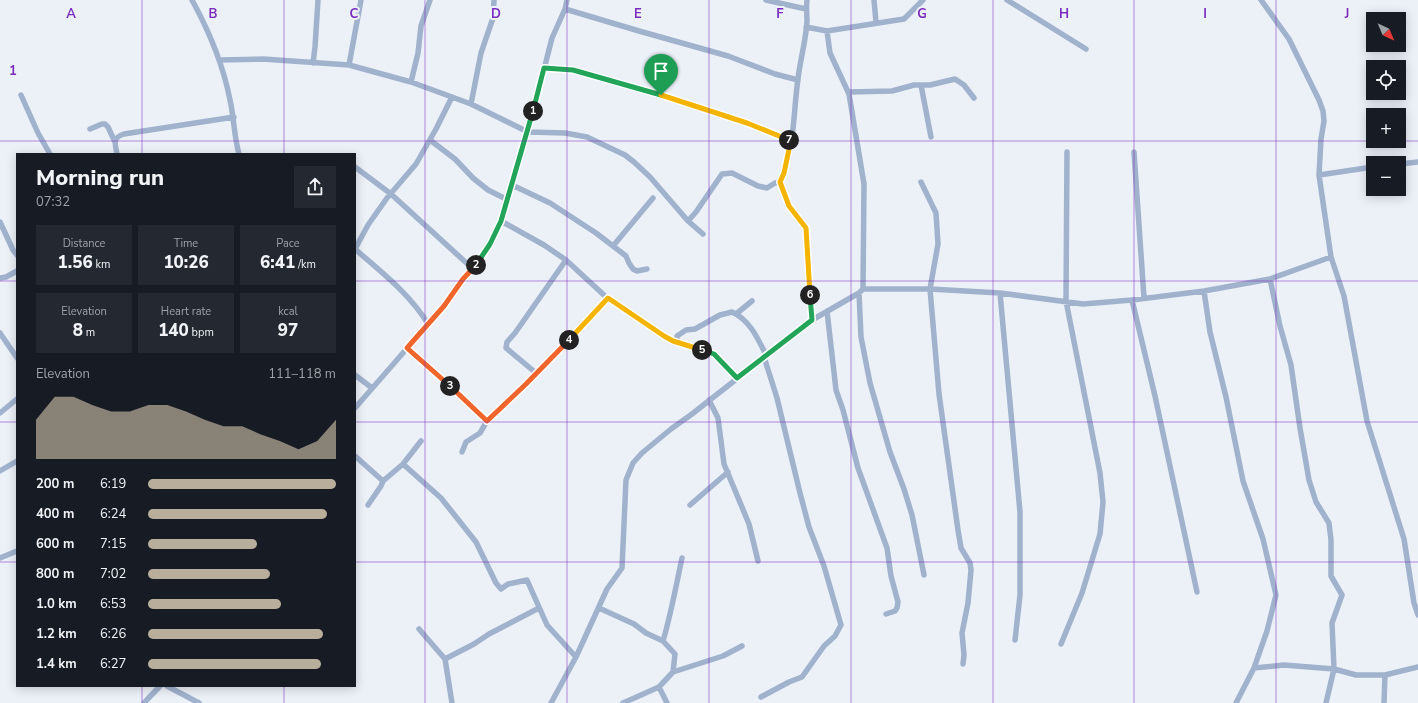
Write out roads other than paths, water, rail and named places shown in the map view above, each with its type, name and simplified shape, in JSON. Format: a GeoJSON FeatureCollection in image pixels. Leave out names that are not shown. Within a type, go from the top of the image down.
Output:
{"type":"FeatureCollection","features":[{"type":"Feature","properties":{"kind":"street"},"geometry":{"type":"LineString","coordinates":[[192,0],[211,37],[219,60],[234,117],[238,153]]}},
{"type":"Feature","properties":{"kind":"street"},"geometry":{"type":"LineString","coordinates":[[313,63],[316,47],[318,0]]}},
{"type":"Feature","properties":{"kind":"street"},"geometry":{"type":"LineString","coordinates":[[349,65],[361,0]]}},
{"type":"Feature","properties":{"kind":"street"},"geometry":{"type":"LineString","coordinates":[[411,82],[418,53],[421,26],[430,0]]}},
{"type":"Feature","properties":{"kind":"street"},"geometry":{"type":"LineString","coordinates":[[471,104],[481,53],[492,18],[494,0]]}},
{"type":"Feature","properties":{"kind":"street"},"geometry":{"type":"LineString","coordinates":[[356,407],[444,306],[463,279],[473,269],[490,244],[501,221],[508,200],[528,132],[552,38],[566,9],[567,0]]}},
{"type":"Feature","properties":{"kind":"street"},"geometry":{"type":"LineString","coordinates":[[766,0],[806,9]]}},
{"type":"Feature","properties":{"kind":"street"},"geometry":{"type":"LineString","coordinates":[[688,221],[696,212],[722,174],[732,173],[758,186],[767,188],[780,182],[784,173],[791,140],[807,21],[807,0]]}},
{"type":"Feature","properties":{"kind":"street"},"geometry":{"type":"LineString","coordinates":[[874,0],[876,22]]}},
{"type":"Feature","properties":{"kind":"street"},"geometry":{"type":"LineString","coordinates":[[806,27],[827,30],[904,19],[924,0]]}},
{"type":"Feature","properties":{"kind":"street"},"geometry":{"type":"LineString","coordinates":[[1007,0],[1086,49]]}},
{"type":"Feature","properties":{"kind":"street"},"geometry":{"type":"LineString","coordinates":[[1261,0],[1289,39],[1319,100],[1324,120],[1321,139],[1319,175],[1331,257],[1344,296],[1367,421],[1404,539],[1414,603],[1418,615]]}},
{"type":"Feature","properties":{"kind":"street"},"geometry":{"type":"LineString","coordinates":[[566,9],[728,56],[776,74],[798,80]]}},
{"type":"Feature","properties":{"kind":"street"},"geometry":{"type":"LineString","coordinates":[[827,30],[830,53],[849,92],[864,184],[861,337],[870,383],[890,452],[904,489],[912,516],[924,575]]}},
{"type":"Feature","properties":{"kind":"street"},"geometry":{"type":"LineString","coordinates":[[219,60],[263,59],[349,65],[411,82],[471,104],[528,132],[578,134],[596,140],[625,155],[645,172],[688,221],[703,234]]}},
{"type":"Feature","properties":{"kind":"street"},"geometry":{"type":"LineString","coordinates":[[544,68],[573,70],[661,95],[747,123],[791,140]]}},
{"type":"Feature","properties":{"kind":"street"},"geometry":{"type":"LineString","coordinates":[[849,92],[892,91],[914,85],[938,84],[955,79],[964,85],[974,98]]}},
{"type":"Feature","properties":{"kind":"street"},"geometry":{"type":"LineString","coordinates":[[921,85],[931,137]]}},
{"type":"Feature","properties":{"kind":"street"},"geometry":{"type":"LineString","coordinates":[[21,96],[38,133],[49,153]]}},
{"type":"Feature","properties":{"kind":"street"},"geometry":{"type":"LineString","coordinates":[[356,247],[368,225],[416,164],[452,97]]}},
{"type":"Feature","properties":{"kind":"street"},"geometry":{"type":"LineString","coordinates":[[115,142],[118,136],[124,134],[234,117]]}},
{"type":"Feature","properties":{"kind":"street"},"geometry":{"type":"LineString","coordinates":[[90,129],[105,124],[115,142],[116,153]]}},
{"type":"Feature","properties":{"kind":"street"},"geometry":{"type":"LineString","coordinates":[[430,140],[455,159],[473,178],[488,190],[508,200]]}},
{"type":"Feature","properties":{"kind":"street"},"geometry":{"type":"LineString","coordinates":[[1062,644],[1082,593],[1100,534],[1103,502],[1100,473],[1066,301],[1067,152]]}},
{"type":"Feature","properties":{"kind":"street"},"geometry":{"type":"LineString","coordinates":[[1134,152],[1144,298]]}},
{"type":"Feature","properties":{"kind":"street"},"geometry":{"type":"LineString","coordinates":[[1406,163],[1418,162]]}},
{"type":"Feature","properties":{"kind":"street"},"geometry":{"type":"LineString","coordinates":[[356,168],[391,194],[473,269]]}},
{"type":"Feature","properties":{"kind":"street"},"geometry":{"type":"LineString","coordinates":[[1319,175],[1366,168]]}},
{"type":"Feature","properties":{"kind":"street"},"geometry":{"type":"LineString","coordinates":[[780,182],[789,206],[806,228],[812,320]]}},
{"type":"Feature","properties":{"kind":"street"},"geometry":{"type":"LineString","coordinates":[[921,182],[936,213],[938,244],[930,289],[940,394],[961,548],[970,563],[971,570],[968,603],[962,633],[964,655],[963,664]]}},
{"type":"Feature","properties":{"kind":"street"},"geometry":{"type":"LineString","coordinates":[[512,185],[550,203],[596,233],[626,256],[633,270],[647,269]]}},
{"type":"Feature","properties":{"kind":"street"},"geometry":{"type":"LineString","coordinates":[[613,246],[653,198]]}},
{"type":"Feature","properties":{"kind":"street"},"geometry":{"type":"LineString","coordinates":[[501,221],[544,245],[566,260],[608,298],[664,336],[714,354],[737,378]]}},
{"type":"Feature","properties":{"kind":"street"},"geometry":{"type":"LineString","coordinates":[[0,222],[16,254]]}},
{"type":"Feature","properties":{"kind":"street"},"geometry":{"type":"LineString","coordinates":[[356,250],[385,275],[419,309],[428,324]]}},
{"type":"Feature","properties":{"kind":"street"},"geometry":{"type":"LineString","coordinates":[[551,703],[576,657],[607,589],[622,568],[624,492],[626,480],[631,467],[642,453],[671,429],[812,320],[861,291],[930,289],[1000,293],[1083,304],[1204,292],[1270,279],[1331,257]]}},
{"type":"Feature","properties":{"kind":"street"},"geometry":{"type":"LineString","coordinates":[[536,373],[506,348],[506,342],[515,332],[566,260]]}},
{"type":"Feature","properties":{"kind":"street"},"geometry":{"type":"LineString","coordinates":[[0,278],[6,277],[16,272]]}},
{"type":"Feature","properties":{"kind":"street"},"geometry":{"type":"LineString","coordinates":[[1270,279],[1280,326],[1291,365],[1309,480],[1316,502],[1329,523],[1331,540],[1331,576],[1342,595],[1332,623],[1334,669],[1326,703]]}},
{"type":"Feature","properties":{"kind":"street"},"geometry":{"type":"LineString","coordinates":[[1204,292],[1210,332],[1226,397],[1243,481],[1263,539],[1276,595],[1267,631],[1254,668],[1236,703]]}},
{"type":"Feature","properties":{"kind":"street"},"geometry":{"type":"LineString","coordinates":[[1000,293],[1020,512],[1020,595],[1015,640]]}},
{"type":"Feature","properties":{"kind":"street"},"geometry":{"type":"LineString","coordinates":[[462,452],[466,442],[480,433],[487,421],[526,384],[608,298]]}},
{"type":"Feature","properties":{"kind":"street"},"geometry":{"type":"LineString","coordinates":[[1132,300],[1197,592]]}},
{"type":"Feature","properties":{"kind":"street"},"geometry":{"type":"LineString","coordinates":[[736,314],[752,301]]}},
{"type":"Feature","properties":{"kind":"street"},"geometry":{"type":"LineString","coordinates":[[827,311],[836,390],[844,410],[858,468],[887,548],[891,576],[898,602],[895,611],[886,614]]}},
{"type":"Feature","properties":{"kind":"street"},"geometry":{"type":"LineString","coordinates":[[678,342],[677,336],[686,330],[695,329],[712,319],[732,312],[754,331],[765,356],[809,527],[824,566],[841,625],[836,636],[824,646],[802,677],[789,682],[761,697]]}},
{"type":"Feature","properties":{"kind":"street"},"geometry":{"type":"LineString","coordinates":[[0,333],[16,357]]}},
{"type":"Feature","properties":{"kind":"street"},"geometry":{"type":"LineString","coordinates":[[407,348],[487,421]]}},
{"type":"Feature","properties":{"kind":"street"},"geometry":{"type":"LineString","coordinates":[[356,376],[372,388]]}},
{"type":"Feature","properties":{"kind":"street"},"geometry":{"type":"LineString","coordinates":[[0,413],[16,400]]}},
{"type":"Feature","properties":{"kind":"street"},"geometry":{"type":"LineString","coordinates":[[710,400],[718,418],[722,456],[749,524],[758,561]]}},
{"type":"Feature","properties":{"kind":"street"},"geometry":{"type":"LineString","coordinates":[[368,504],[381,486],[382,481],[403,464],[421,441]]}},
{"type":"Feature","properties":{"kind":"street"},"geometry":{"type":"LineString","coordinates":[[356,457],[382,481]]}},
{"type":"Feature","properties":{"kind":"street"},"geometry":{"type":"LineString","coordinates":[[0,471],[16,462]]}},
{"type":"Feature","properties":{"kind":"street"},"geometry":{"type":"LineString","coordinates":[[403,464],[441,498],[476,542],[496,583],[501,589],[508,584],[526,580],[547,626],[576,657]]}},
{"type":"Feature","properties":{"kind":"street"},"geometry":{"type":"LineString","coordinates":[[690,505],[728,472]]}},
{"type":"Feature","properties":{"kind":"street"},"geometry":{"type":"LineString","coordinates":[[0,558],[16,551]]}},
{"type":"Feature","properties":{"kind":"street"},"geometry":{"type":"LineString","coordinates":[[663,641],[674,602],[682,558]]}},
{"type":"Feature","properties":{"kind":"street"},"geometry":{"type":"LineString","coordinates":[[445,659],[539,608]]}},
{"type":"Feature","properties":{"kind":"street"},"geometry":{"type":"LineString","coordinates":[[599,608],[634,624],[646,633],[663,641],[674,654],[673,672]]}},
{"type":"Feature","properties":{"kind":"street"},"geometry":{"type":"LineString","coordinates":[[419,629],[445,659],[452,703]]}},
{"type":"Feature","properties":{"kind":"street"},"geometry":{"type":"LineString","coordinates":[[623,703],[659,687],[673,672],[723,656],[742,646]]}},
{"type":"Feature","properties":{"kind":"street"},"geometry":{"type":"LineString","coordinates":[[1254,668],[1284,665],[1334,669],[1356,675],[1386,675],[1418,667]]}},
{"type":"Feature","properties":{"kind":"street"},"geometry":{"type":"LineString","coordinates":[[1384,703],[1386,675]]}},
{"type":"Feature","properties":{"kind":"street"},"geometry":{"type":"LineString","coordinates":[[144,703],[159,687]]}},
{"type":"Feature","properties":{"kind":"street"},"geometry":{"type":"LineString","coordinates":[[169,687],[199,703]]}},
{"type":"Feature","properties":{"kind":"street"},"geometry":{"type":"LineString","coordinates":[[659,687],[667,703]]}}]}
